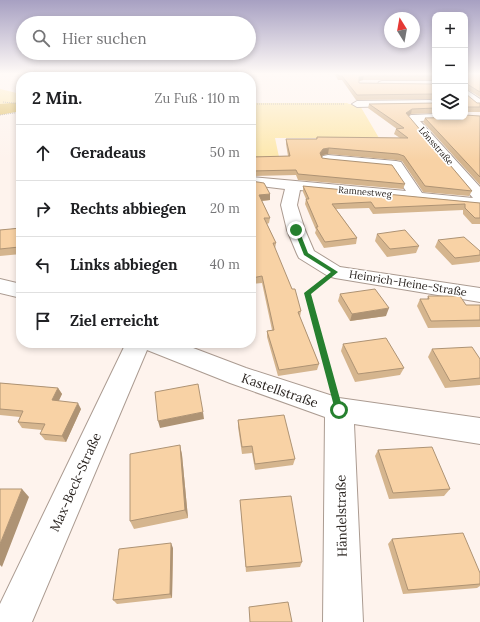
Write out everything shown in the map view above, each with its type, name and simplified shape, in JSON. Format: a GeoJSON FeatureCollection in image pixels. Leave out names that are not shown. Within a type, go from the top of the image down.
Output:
{"type":"FeatureCollection","features":[{"type":"Feature","properties":{"kind":"street"},"geometry":{"type":"LineString","coordinates":[[357,104],[432,103]]}},
{"type":"Feature","properties":{"kind":"street"},"geometry":{"type":"LineString","coordinates":[[468,103],[480,103]]}},
{"type":"Feature","properties":{"kind":"street","name":"Lönsstraße"},"geometry":{"type":"LineString","coordinates":[[432,117],[411,118],[480,196]]}},
{"type":"Feature","properties":{"kind":"street"},"geometry":{"type":"LineString","coordinates":[[328,159],[396,165],[416,197]]}},
{"type":"Feature","properties":{"kind":"street","name":"Ramnestweg"},"geometry":{"type":"LineString","coordinates":[[256,181],[480,203]]}},
{"type":"Feature","properties":{"kind":"street","name":"Heinrich-Heine-Straße"},"geometry":{"type":"LineString","coordinates":[[293,185],[289,205],[296,230],[306,254],[335,272],[480,295]]}},
{"type":"Feature","properties":{"kind":"street"},"geometry":{"type":"LineString","coordinates":[[0,286],[16,291]]}},
{"type":"Feature","properties":{"kind":"street","name":"Max-Beck-Straße"},"geometry":{"type":"LineString","coordinates":[[12,622],[136,348]]}},
{"type":"Feature","properties":{"kind":"street","name":"Kastellstraße"},"geometry":{"type":"LineString","coordinates":[[168,348],[239,376],[339,410],[480,431]]}},
{"type":"Feature","properties":{"kind":"street","name":"Händelstraße"},"geometry":{"type":"LineString","coordinates":[[339,410],[343,622]]}},
{"type":"Feature","properties":{"kind":"path"},"geometry":{"type":"LineString","coordinates":[[3,102],[16,103]]}},
{"type":"Feature","properties":{"kind":"path"},"geometry":{"type":"LineString","coordinates":[[256,104],[357,104]]}},
{"type":"Feature","properties":{"kind":"path"},"geometry":{"type":"LineString","coordinates":[[0,115],[16,113]]}},
{"type":"Feature","properties":{"kind":"path","name":"Heinrich-Heine-Straße"},"geometry":{"type":"LineString","coordinates":[[335,272],[307,293],[339,410]]}},
{"type":"Feature","properties":{"kind":"shaded area"},"geometry":{"type":"Polygon","coordinates":[[[0,102],[16,102],[16,102],[0,104],[0,102]]]}},
{"type":"Feature","properties":{"kind":"shaded area"},"geometry":{"type":"Polygon","coordinates":[[[16,102],[16,112],[0,115],[0,104],[16,102]]]}},
{"type":"Feature","properties":{"kind":"shaded area"},"geometry":{"type":"Polygon","coordinates":[[[256,103],[359,104],[379,138],[275,138],[279,157],[256,157],[256,103]]]}},
{"type":"Feature","properties":{"kind":"building"},"geometry":{"type":"Polygon","coordinates":[[[468,102],[480,103],[480,107],[468,107],[468,102]]]}},
{"type":"Feature","properties":{"kind":"building"},"geometry":{"type":"Polygon","coordinates":[[[432,103],[432,108],[412,109],[406,113],[472,191],[425,186],[404,156],[398,154],[329,148],[323,149],[320,153],[322,158],[392,165],[405,184],[298,174],[296,170],[256,171],[256,157],[290,156],[286,139],[317,139],[317,137],[408,138],[396,129],[404,128],[369,104],[432,103]]]}},
{"type":"Feature","properties":{"kind":"building"},"geometry":{"type":"Polygon","coordinates":[[[468,115],[480,116],[480,177],[425,118],[432,118],[432,120],[468,120],[468,115]]]}},
{"type":"Feature","properties":{"kind":"building"},"geometry":{"type":"Polygon","coordinates":[[[256,182],[264,183],[270,194],[259,195],[270,218],[264,218],[276,243],[273,243],[292,289],[295,289],[301,311],[298,312],[319,364],[279,370],[267,331],[274,330],[262,276],[256,277],[256,182]]]}},
{"type":"Feature","properties":{"kind":"building"},"geometry":{"type":"Polygon","coordinates":[[[303,186],[480,203],[480,218],[475,218],[465,208],[465,204],[375,208],[371,202],[332,204],[357,238],[325,242],[316,227],[318,227],[306,199],[309,199],[303,186]]]}},
{"type":"Feature","properties":{"kind":"building"},"geometry":{"type":"Polygon","coordinates":[[[16,228],[16,247],[0,249],[0,230],[16,228]]]}},
{"type":"Feature","properties":{"kind":"building"},"geometry":{"type":"Polygon","coordinates":[[[405,230],[419,246],[390,249],[377,234],[405,230]]]}},
{"type":"Feature","properties":{"kind":"building"},"geometry":{"type":"Polygon","coordinates":[[[464,237],[480,251],[480,255],[455,258],[438,240],[464,237]]]}},
{"type":"Feature","properties":{"kind":"building"},"geometry":{"type":"Polygon","coordinates":[[[375,289],[389,308],[352,314],[340,294],[375,289]]]}},
{"type":"Feature","properties":{"kind":"building"},"geometry":{"type":"Polygon","coordinates":[[[428,296],[460,296],[466,305],[480,305],[480,320],[431,321],[420,299],[429,299],[428,296]]]}},
{"type":"Feature","properties":{"kind":"building"},"geometry":{"type":"Polygon","coordinates":[[[386,338],[404,368],[358,374],[343,344],[386,338]]]}},
{"type":"Feature","properties":{"kind":"building"},"geometry":{"type":"Polygon","coordinates":[[[472,347],[480,359],[480,378],[450,381],[432,349],[472,347]]]}},
{"type":"Feature","properties":{"kind":"building"},"geometry":{"type":"Polygon","coordinates":[[[0,383],[58,388],[52,400],[78,403],[62,436],[40,434],[45,424],[18,422],[23,411],[0,409],[0,383]]]}},
{"type":"Feature","properties":{"kind":"building"},"geometry":{"type":"Polygon","coordinates":[[[198,384],[203,412],[158,421],[155,392],[198,384]]]}},
{"type":"Feature","properties":{"kind":"building"},"geometry":{"type":"Polygon","coordinates":[[[284,415],[295,459],[255,464],[252,446],[242,447],[238,420],[284,415]]]}},
{"type":"Feature","properties":{"kind":"building"},"geometry":{"type":"Polygon","coordinates":[[[180,445],[185,510],[130,521],[130,454],[180,445]]]}},
{"type":"Feature","properties":{"kind":"building"},"geometry":{"type":"Polygon","coordinates":[[[432,447],[450,489],[393,493],[378,450],[432,447]]]}},
{"type":"Feature","properties":{"kind":"building"},"geometry":{"type":"Polygon","coordinates":[[[0,489],[22,489],[0,544],[0,489]]]}},
{"type":"Feature","properties":{"kind":"building"},"geometry":{"type":"Polygon","coordinates":[[[291,496],[302,562],[246,567],[240,500],[291,496]]]}},
{"type":"Feature","properties":{"kind":"building"},"geometry":{"type":"Polygon","coordinates":[[[463,533],[480,573],[480,584],[408,590],[392,539],[463,533]]]}},
{"type":"Feature","properties":{"kind":"building"},"geometry":{"type":"Polygon","coordinates":[[[171,543],[170,594],[113,600],[119,549],[171,543]]]}},
{"type":"Feature","properties":{"kind":"building"},"geometry":{"type":"Polygon","coordinates":[[[288,602],[292,622],[250,622],[249,607],[288,602]]]}},
{"type":"Feature","properties":{"kind":"route"},"geometry":{"type":"LineString","coordinates":[[296,230],[306,254],[335,272],[307,293],[339,410]]}}]}
